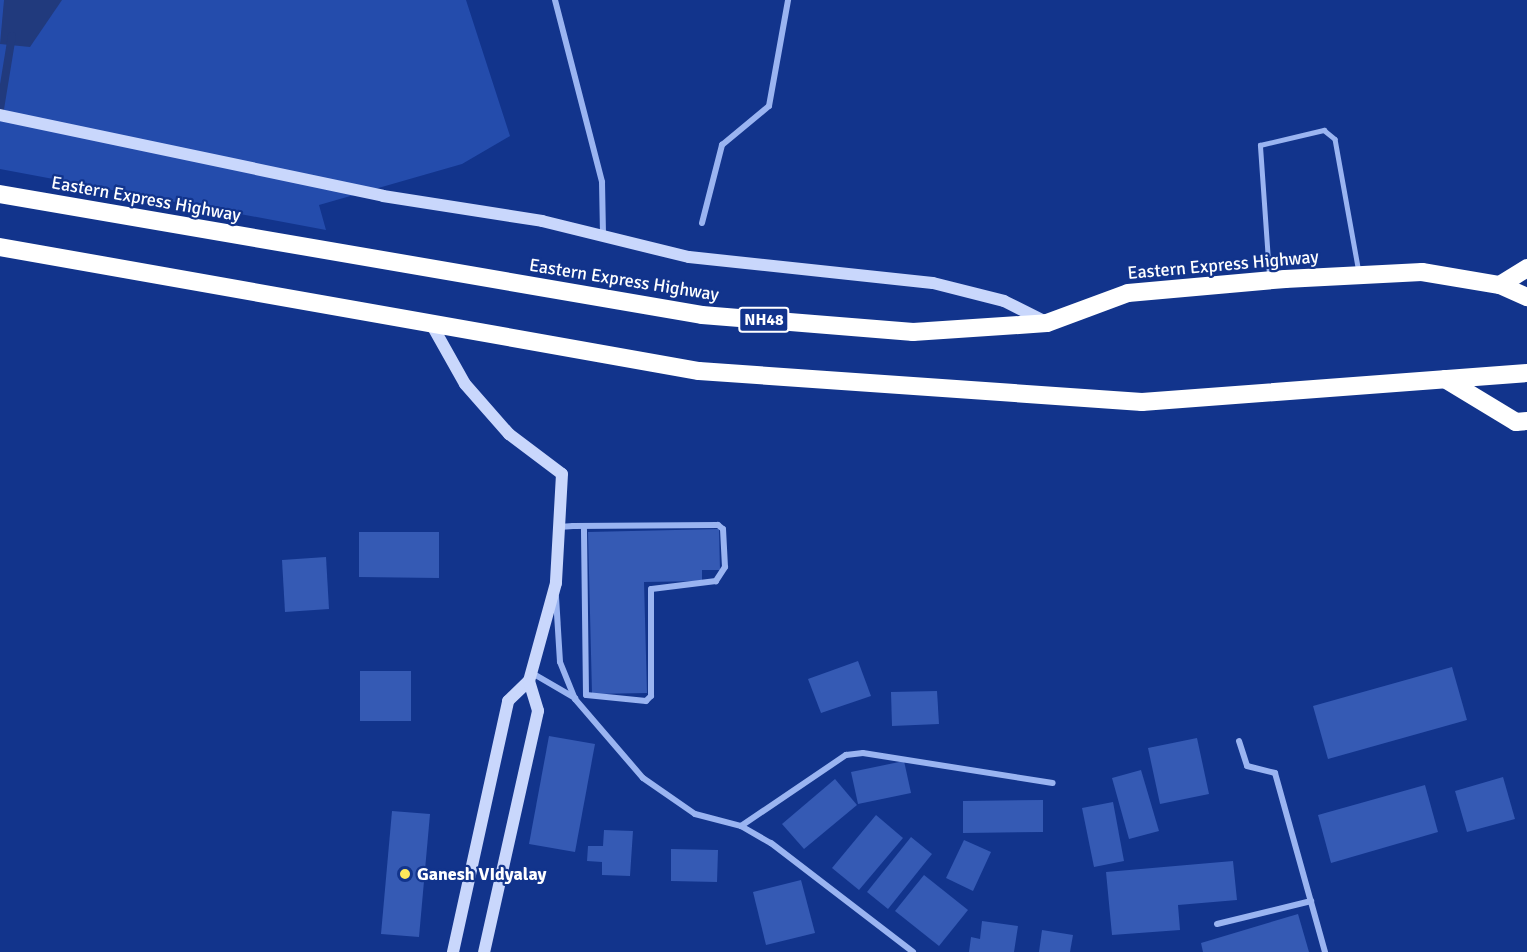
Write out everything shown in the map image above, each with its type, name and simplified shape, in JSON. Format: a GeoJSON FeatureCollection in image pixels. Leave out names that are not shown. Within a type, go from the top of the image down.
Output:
{"type":"FeatureCollection","features":[{"type":"Feature","properties":{"kind":"highway","name":"Eastern Express Highway"},"geometry":{"type":"LineString","coordinates":[[0,194],[702,315],[913,332],[1047,323],[1128,293],[1360,275],[1422,272],[1500,285],[1527,297]]}},
{"type":"Feature","properties":{"kind":"highway"},"geometry":{"type":"LineString","coordinates":[[0,247],[433,327],[693,371],[1142,402],[1527,373]]}},
{"type":"Feature","properties":{"kind":"highway"},"geometry":{"type":"LineString","coordinates":[[1500,285],[1527,268]]}},
{"type":"Feature","properties":{"kind":"highway"},"geometry":{"type":"LineString","coordinates":[[1445,379],[1516,422],[1527,421]]}},
{"type":"Feature","properties":{"kind":"street"},"geometry":{"type":"LineString","coordinates":[[555,0],[603,182],[603,236]]}},
{"type":"Feature","properties":{"kind":"street"},"geometry":{"type":"LineString","coordinates":[[702,223],[722,145],[769,106],[788,0]]}},
{"type":"Feature","properties":{"kind":"street"},"geometry":{"type":"LineString","coordinates":[[0,115],[383,196],[603,236],[689,256],[933,283],[1005,301],[1047,323]]}},
{"type":"Feature","properties":{"kind":"street"},"geometry":{"type":"LineString","coordinates":[[433,327],[480,401],[509,434],[562,474],[556,583],[560,662],[575,699],[643,778],[695,814],[741,826],[913,952]]}},
{"type":"Feature","properties":{"kind":"street"},"geometry":{"type":"LineString","coordinates":[[559,527],[584,526],[718,525],[723,529],[725,567],[716,580],[651,589],[651,696],[646,701],[586,695],[584,526]]}},
{"type":"Feature","properties":{"kind":"street"},"geometry":{"type":"LineString","coordinates":[[453,952],[508,702],[530,677],[556,583]]}},
{"type":"Feature","properties":{"kind":"street"},"geometry":{"type":"LineString","coordinates":[[530,677],[575,699]]}},
{"type":"Feature","properties":{"kind":"street"},"geometry":{"type":"LineString","coordinates":[[484,952],[538,711],[530,677]]}},
{"type":"Feature","properties":{"kind":"street"},"geometry":{"type":"LineString","coordinates":[[1239,741],[1247,766],[1275,773],[1325,952]]}},
{"type":"Feature","properties":{"kind":"street"},"geometry":{"type":"LineString","coordinates":[[741,826],[846,755],[863,753],[1053,783]]}},
{"type":"Feature","properties":{"kind":"street"},"geometry":{"type":"LineString","coordinates":[[1217,924],[1311,901]]}},
{"type":"Feature","properties":{"kind":"lane"},"geometry":{"type":"LineString","coordinates":[[1270,281],[1260,145],[1324,130],[1335,139],[1360,275]]}},
{"type":"Feature","properties":{"kind":"shaded area"},"geometry":{"type":"Polygon","coordinates":[[[0,0],[466,0],[510,136],[462,164],[319,205],[326,230],[0,169],[0,0]]]}},
{"type":"Feature","properties":{"kind":"shaded area"},"geometry":{"type":"Polygon","coordinates":[[[4,0],[62,0],[30,47],[0,44],[4,0]]]}},
{"type":"Feature","properties":{"kind":"building"},"geometry":{"type":"Polygon","coordinates":[[[719,529],[720,570],[702,570],[702,581],[644,582],[647,693],[592,694],[588,532],[719,529]]]}},
{"type":"Feature","properties":{"kind":"building"},"geometry":{"type":"Polygon","coordinates":[[[359,532],[439,532],[439,578],[359,577],[359,532]]]}},
{"type":"Feature","properties":{"kind":"building"},"geometry":{"type":"Polygon","coordinates":[[[326,557],[329,609],[285,612],[282,560],[326,557]]]}},
{"type":"Feature","properties":{"kind":"building"},"geometry":{"type":"Polygon","coordinates":[[[858,661],[871,696],[821,713],[808,679],[858,661]]]}},
{"type":"Feature","properties":{"kind":"building"},"geometry":{"type":"Polygon","coordinates":[[[1452,667],[1467,720],[1328,759],[1313,706],[1452,667]]]}},
{"type":"Feature","properties":{"kind":"building"},"geometry":{"type":"Polygon","coordinates":[[[360,671],[411,671],[411,721],[360,721],[360,671]]]}},
{"type":"Feature","properties":{"kind":"building"},"geometry":{"type":"Polygon","coordinates":[[[937,691],[939,724],[892,726],[891,692],[937,691]]]}},
{"type":"Feature","properties":{"kind":"building"},"geometry":{"type":"Polygon","coordinates":[[[549,736],[595,744],[575,852],[529,844],[549,736]]]}},
{"type":"Feature","properties":{"kind":"building"},"geometry":{"type":"Polygon","coordinates":[[[1197,738],[1209,794],[1160,804],[1148,748],[1197,738]]]}},
{"type":"Feature","properties":{"kind":"building"},"geometry":{"type":"Polygon","coordinates":[[[904,761],[911,793],[858,804],[851,772],[904,761]]]}},
{"type":"Feature","properties":{"kind":"building"},"geometry":{"type":"Polygon","coordinates":[[[1141,770],[1159,831],[1129,839],[1112,778],[1141,770]]]}},
{"type":"Feature","properties":{"kind":"building"},"geometry":{"type":"Polygon","coordinates":[[[1503,777],[1515,819],[1467,832],[1455,791],[1503,777]]]}},
{"type":"Feature","properties":{"kind":"building"},"geometry":{"type":"Polygon","coordinates":[[[835,779],[857,805],[804,849],[782,824],[835,779]]]}},
{"type":"Feature","properties":{"kind":"building"},"geometry":{"type":"Polygon","coordinates":[[[1425,785],[1438,832],[1331,863],[1318,815],[1425,785]]]}},
{"type":"Feature","properties":{"kind":"building"},"geometry":{"type":"Polygon","coordinates":[[[1043,800],[1043,832],[963,833],[963,801],[1043,800]]]}},
{"type":"Feature","properties":{"kind":"building"},"geometry":{"type":"Polygon","coordinates":[[[1113,802],[1124,861],[1094,867],[1082,808],[1113,802]]]}},
{"type":"Feature","properties":{"kind":"building","name":"Ganesh VIdyalay"},"geometry":{"type":"Polygon","coordinates":[[[392,811],[430,814],[419,937],[381,934],[392,811]]]}},
{"type":"Feature","properties":{"kind":"building"},"geometry":{"type":"Polygon","coordinates":[[[876,815],[903,838],[859,890],[832,868],[876,815]]]}},
{"type":"Feature","properties":{"kind":"building"},"geometry":{"type":"Polygon","coordinates":[[[604,830],[633,831],[630,876],[602,875],[602,862],[587,861],[588,846],[603,846],[604,830]]]}},
{"type":"Feature","properties":{"kind":"building"},"geometry":{"type":"Polygon","coordinates":[[[911,837],[932,854],[888,909],[867,892],[911,837]]]}},
{"type":"Feature","properties":{"kind":"building"},"geometry":{"type":"Polygon","coordinates":[[[964,840],[991,852],[973,891],[946,878],[964,840]]]}},
{"type":"Feature","properties":{"kind":"building"},"geometry":{"type":"Polygon","coordinates":[[[671,849],[718,850],[717,882],[671,881],[671,849]]]}},
{"type":"Feature","properties":{"kind":"building"},"geometry":{"type":"Polygon","coordinates":[[[1233,861],[1237,900],[1178,905],[1180,930],[1112,935],[1106,872],[1233,861]]]}},
{"type":"Feature","properties":{"kind":"building"},"geometry":{"type":"Polygon","coordinates":[[[924,875],[968,910],[939,946],[895,911],[924,875]]]}},
{"type":"Feature","properties":{"kind":"building"},"geometry":{"type":"Polygon","coordinates":[[[801,880],[815,933],[766,945],[753,892],[801,880]]]}},
{"type":"Feature","properties":{"kind":"building"},"geometry":{"type":"Polygon","coordinates":[[[1298,914],[1309,952],[1203,952],[1201,943],[1298,914]]]}},
{"type":"Feature","properties":{"kind":"building"},"geometry":{"type":"Polygon","coordinates":[[[982,921],[1018,926],[1014,952],[969,952],[971,937],[980,939],[982,921]]]}},
{"type":"Feature","properties":{"kind":"building"},"geometry":{"type":"Polygon","coordinates":[[[1042,930],[1073,935],[1070,952],[1039,952],[1042,930]]]}},
{"type":"Feature","properties":{"kind":"waterway"},"geometry":{"type":"LineString","coordinates":[[0,109],[12,36]]}},
{"type":"Feature","properties":{"kind":"place","name":"Ganesh VIdyalay"},"geometry":{"type":"Point","coordinates":[405,874]}}]}
